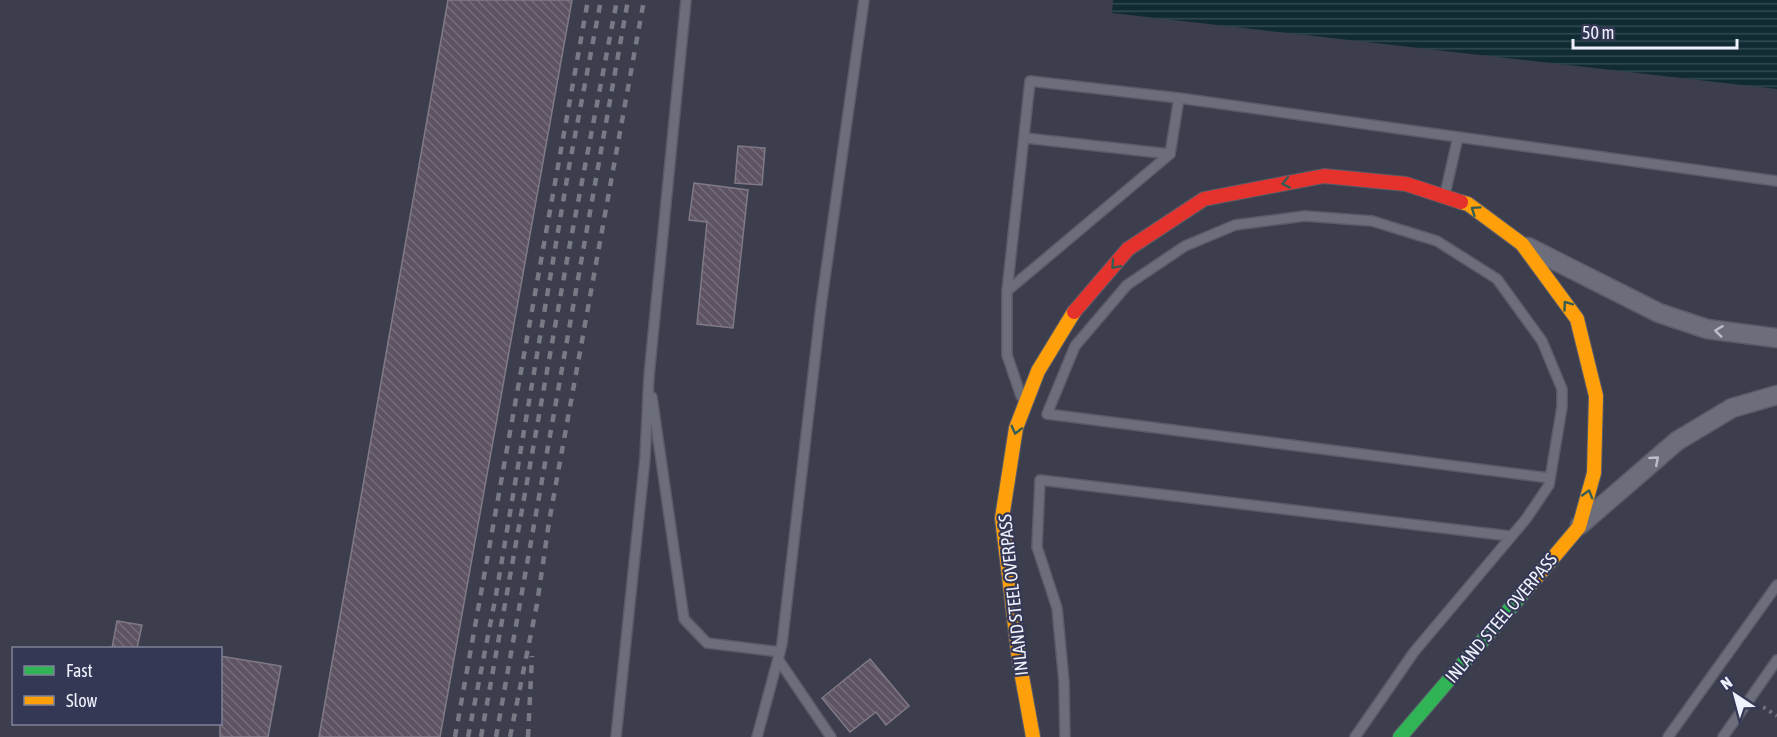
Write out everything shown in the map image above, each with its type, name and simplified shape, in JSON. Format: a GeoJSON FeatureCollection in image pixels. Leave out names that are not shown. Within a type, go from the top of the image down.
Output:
{"type":"FeatureCollection","features":[{"type":"Feature","properties":{"kind":"street","name":"INLAND STEEL OVERPASS"},"geometry":{"type":"LineString","coordinates":[[1033,737],[1019,660],[1002,518],[1016,428],[1038,371],[1070,317],[1128,249],[1204,199],[1324,176],[1406,184],[1468,204],[1522,244],[1577,319],[1596,396],[1594,472],[1579,526]]}},
{"type":"Feature","properties":{"kind":"street"},"geometry":{"type":"LineString","coordinates":[[1522,244],[1659,313],[1707,329],[1777,338]]}},
{"type":"Feature","properties":{"kind":"street","name":"INLAND STEEL OVERPASS"},"geometry":{"type":"LineString","coordinates":[[1400,737],[1579,526],[1677,441],[1732,408],[1777,395]]}},
{"type":"Feature","properties":{"kind":"lane"},"geometry":{"type":"LineString","coordinates":[[616,737],[645,458],[649,376],[686,0]]}},
{"type":"Feature","properties":{"kind":"lane"},"geometry":{"type":"LineString","coordinates":[[757,737],[779,655],[821,306],[864,0]]}},
{"type":"Feature","properties":{"kind":"lane"},"geometry":{"type":"LineString","coordinates":[[1024,407],[1006,355],[1007,291],[1030,81],[1179,98],[1777,181]]}},
{"type":"Feature","properties":{"kind":"lane"},"geometry":{"type":"LineString","coordinates":[[1007,291],[1170,154],[1179,98]]}},
{"type":"Feature","properties":{"kind":"lane"},"geometry":{"type":"LineString","coordinates":[[1444,196],[1458,137]]}},
{"type":"Feature","properties":{"kind":"lane"},"geometry":{"type":"LineString","coordinates":[[1025,138],[1170,154]]}},
{"type":"Feature","properties":{"kind":"lane"},"geometry":{"type":"LineString","coordinates":[[1355,737],[1414,652],[1550,485],[1562,407],[1562,389],[1542,341],[1497,279],[1437,241],[1372,221],[1305,216],[1235,225],[1185,246],[1127,285],[1075,346],[1047,414],[1550,478]]}},
{"type":"Feature","properties":{"kind":"lane"},"geometry":{"type":"LineString","coordinates":[[649,376],[684,619],[707,643],[779,655],[831,737]]}},
{"type":"Feature","properties":{"kind":"lane"},"geometry":{"type":"LineString","coordinates":[[1065,737],[1064,682],[1057,608],[1037,547],[1040,480],[1510,536]]}},
{"type":"Feature","properties":{"kind":"lane"},"geometry":{"type":"LineString","coordinates":[[1668,737],[1777,585]]}},
{"type":"Feature","properties":{"kind":"lane"},"geometry":{"type":"LineString","coordinates":[[1723,737],[1777,660]]}},
{"type":"Feature","properties":{"kind":"water"},"geometry":{"type":"Polygon","coordinates":[[[1113,0],[1777,0],[1777,89],[1112,13],[1113,0]]]}},
{"type":"Feature","properties":{"kind":"building"},"geometry":{"type":"Polygon","coordinates":[[[448,0],[572,0],[440,737],[319,737],[448,0]]]}},
{"type":"Feature","properties":{"kind":"building"},"geometry":{"type":"Polygon","coordinates":[[[738,146],[765,148],[762,185],[735,183],[738,146]]]}},
{"type":"Feature","properties":{"kind":"building"},"geometry":{"type":"Polygon","coordinates":[[[694,183],[748,190],[733,328],[697,324],[707,222],[689,220],[694,183]]]}},
{"type":"Feature","properties":{"kind":"building"},"geometry":{"type":"Polygon","coordinates":[[[117,621],[142,625],[137,647],[112,647],[117,621]]]}},
{"type":"Feature","properties":{"kind":"building"},"geometry":{"type":"Polygon","coordinates":[[[222,656],[281,666],[268,737],[220,737],[222,656]]]}},
{"type":"Feature","properties":{"kind":"building"},"geometry":{"type":"Polygon","coordinates":[[[870,659],[909,706],[886,725],[876,712],[850,732],[822,698],[870,659]]]}},
{"type":"Feature","properties":{"kind":"railway"},"geometry":{"type":"LineString","coordinates":[[455,737],[588,0]]}},
{"type":"Feature","properties":{"kind":"railway"},"geometry":{"type":"LineString","coordinates":[[468,737],[496,595],[569,167],[601,0]]}},
{"type":"Feature","properties":{"kind":"railway"},"geometry":{"type":"LineString","coordinates":[[481,737],[569,249],[617,0]]}},
{"type":"Feature","properties":{"kind":"railway"},"geometry":{"type":"LineString","coordinates":[[496,737],[628,0]]}},
{"type":"Feature","properties":{"kind":"railway"},"geometry":{"type":"LineString","coordinates":[[510,737],[537,604],[549,522],[644,0]]}},
{"type":"Feature","properties":{"kind":"railway"},"geometry":{"type":"LineString","coordinates":[[528,737],[532,656]]}},
{"type":"Feature","properties":{"kind":"traffic: fast"},"geometry":{"type":"LineString","coordinates":[[1400,737],[1525,591]]}},
{"type":"Feature","properties":{"kind":"traffic: slow"},"geometry":{"type":"LineString","coordinates":[[1461,202],[1468,204],[1522,244],[1577,319],[1596,396],[1594,473],[1579,527],[1525,591]]}},
{"type":"Feature","properties":{"kind":"traffic: slow"},"geometry":{"type":"LineString","coordinates":[[1033,737],[1019,660],[1002,518],[1016,428],[1038,371],[1074,312]]}},
{"type":"Feature","properties":{"kind":"traffic: jam"},"geometry":{"type":"LineString","coordinates":[[1074,312],[1128,249],[1204,199],[1324,176],[1406,184],[1461,202]]}}]}
